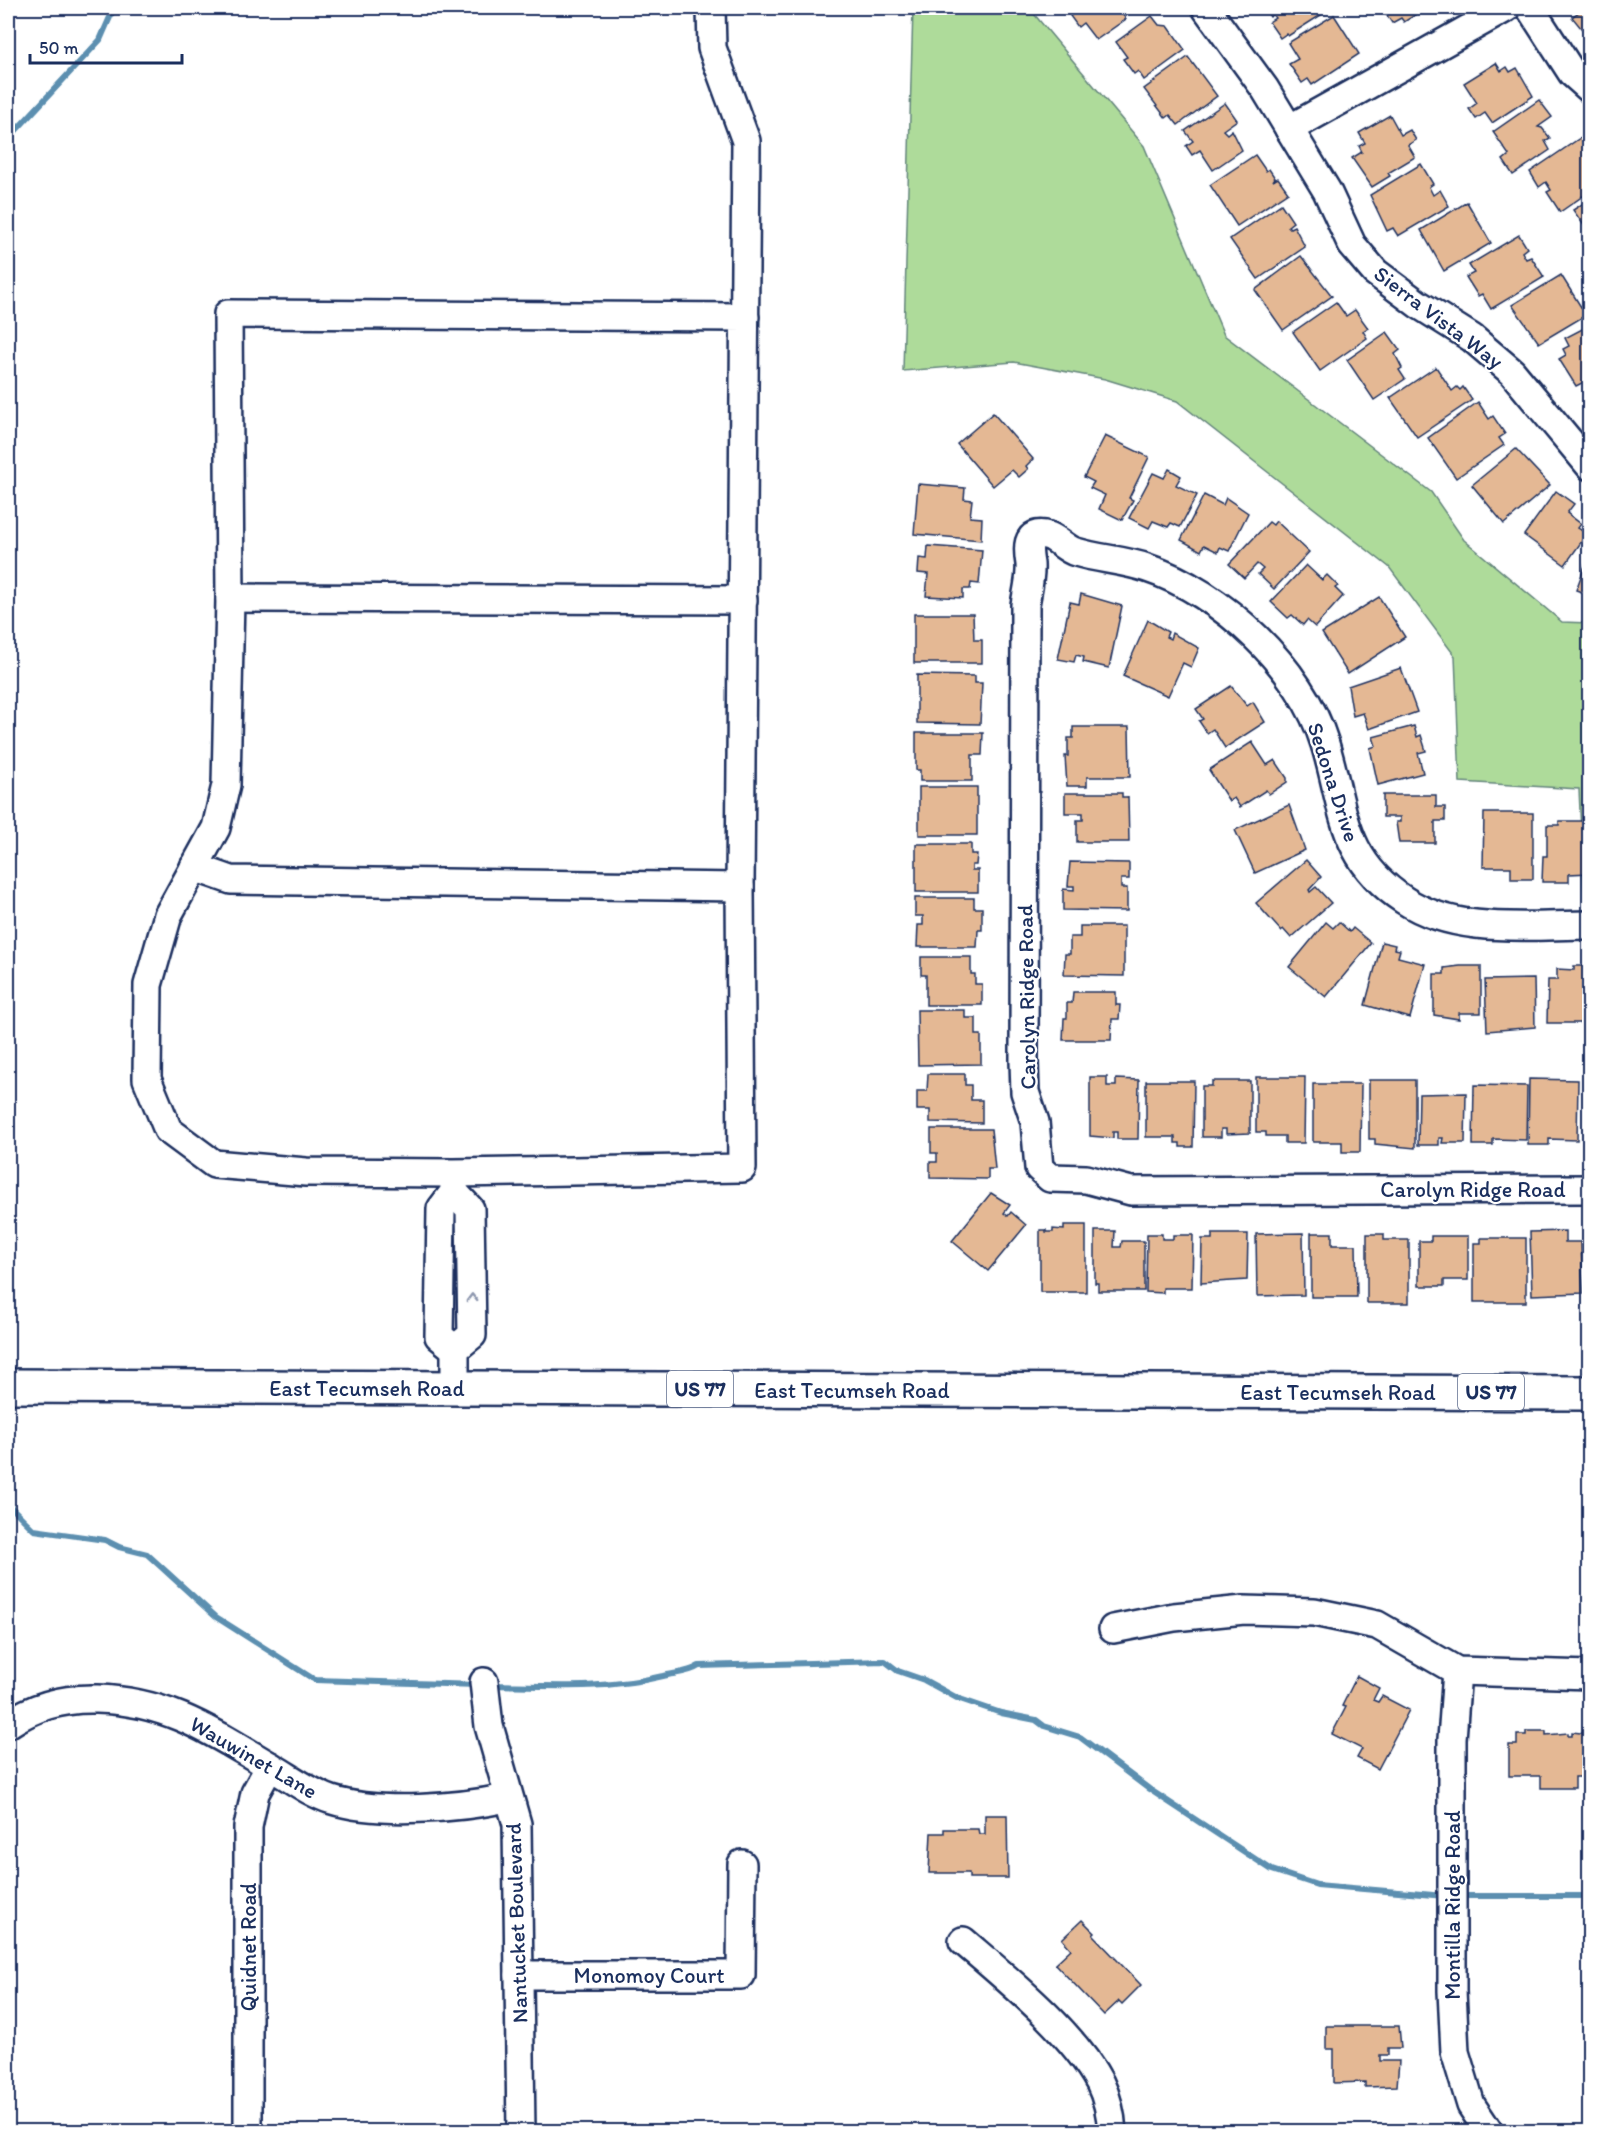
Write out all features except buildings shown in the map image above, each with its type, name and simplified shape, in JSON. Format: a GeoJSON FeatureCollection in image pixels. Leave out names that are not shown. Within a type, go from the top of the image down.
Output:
{"type":"FeatureCollection","features":[{"type":"Feature","properties":{"kind":"main road","name":"East Tecumseh Road"},"geometry":{"type":"LineString","coordinates":[[8,1386],[1590,1393]]}},
{"type":"Feature","properties":{"kind":"street"},"geometry":{"type":"LineString","coordinates":[[711,8],[712,48],[746,141],[745,317],[743,600],[740,887],[742,1168],[454,1183],[214,1164],[168,1130],[147,1079],[148,985],[168,915],[216,828],[226,785],[230,598],[228,314],[745,317]]}},
{"type":"Feature","properties":{"kind":"street","name":"Sierra Vista Way"},"geometry":{"type":"LineString","coordinates":[[1206,8],[1234,44],[1289,129],[1327,191],[1352,245],[1375,272],[1418,304],[1472,338],[1512,372],[1590,466]]}},
{"type":"Feature","properties":{"kind":"street"},"geometry":{"type":"LineString","coordinates":[[1289,129],[1506,8]]}},
{"type":"Feature","properties":{"kind":"street"},"geometry":{"type":"LineString","coordinates":[[1530,8],[1572,73],[1590,89]]}},
{"type":"Feature","properties":{"kind":"street","name":"Carolyn Ridge Road"},"geometry":{"type":"LineString","coordinates":[[1047,536],[1039,536],[1028,543],[1026,549],[1030,564],[1025,605],[1024,1061],[1025,1092],[1035,1122],[1039,1168],[1050,1178],[1086,1179],[1131,1191],[1590,1189]]}},
{"type":"Feature","properties":{"kind":"street","name":"Sedona Drive"},"geometry":{"type":"LineString","coordinates":[[1047,536],[1075,552],[1147,568],[1189,586],[1233,618],[1269,649],[1301,692],[1325,742],[1338,803],[1353,847],[1373,874],[1404,900],[1438,918],[1473,924],[1590,925]]}},
{"type":"Feature","properties":{"kind":"street"},"geometry":{"type":"LineString","coordinates":[[230,598],[743,600]]}},
{"type":"Feature","properties":{"kind":"street"},"geometry":{"type":"LineString","coordinates":[[194,867],[231,880],[740,887]]}},
{"type":"Feature","properties":{"kind":"street"},"geometry":{"type":"LineString","coordinates":[[454,1183],[441,1209],[439,1336],[455,1349],[455,1388]]}},
{"type":"Feature","properties":{"kind":"street"},"geometry":{"type":"LineString","coordinates":[[1113,1629],[1174,1617],[1244,1610],[1314,1612],[1377,1625],[1457,1671],[1590,1675]]}},
{"type":"Feature","properties":{"kind":"street","name":"Montilla Ridge Road"},"geometry":{"type":"LineString","coordinates":[[1457,1671],[1452,1740],[1452,1991],[1455,2052],[1471,2105],[1489,2132]]}},
{"type":"Feature","properties":{"kind":"street","name":"Nantucket Boulevard"},"geometry":{"type":"LineString","coordinates":[[484,1682],[489,1726],[507,1798],[517,1824],[521,2132]]}},
{"type":"Feature","properties":{"kind":"street","name":"Wauwinet Lane"},"geometry":{"type":"LineString","coordinates":[[8,1724],[30,1711],[63,1701],[86,1698],[133,1701],[158,1706],[183,1717],[329,1799],[358,1805],[465,1807],[507,1798]]}},
{"type":"Feature","properties":{"kind":"street","name":"Quidnet Road"},"geometry":{"type":"LineString","coordinates":[[248,2132],[248,1827],[255,1793],[270,1766]]}},
{"type":"Feature","properties":{"kind":"street","name":"Monomoy Court"},"geometry":{"type":"LineString","coordinates":[[519,1975],[741,1975],[742,1864]]}},
{"type":"Feature","properties":{"kind":"street"},"geometry":{"type":"LineString","coordinates":[[963,1941],[1033,2002],[1074,2048],[1100,2083],[1111,2115],[1112,2132]]}},
{"type":"Feature","properties":{"kind":"green space"},"geometry":{"type":"Polygon","coordinates":[[[913,8],[1029,8],[1144,146],[1224,335],[1431,492],[1464,540],[1562,622],[1589,623],[1589,898],[1584,898],[1579,789],[1460,782],[1455,656],[1389,567],[1177,401],[1105,379],[1014,362],[903,371],[913,8]]]}},
{"type":"Feature","properties":{"kind":"waterway"},"geometry":{"type":"LineString","coordinates":[[8,139],[100,40],[114,8]]}},
{"type":"Feature","properties":{"kind":"waterway"},"geometry":{"type":"LineString","coordinates":[[8,1504],[34,1530],[105,1540],[119,1547],[147,1554],[216,1617],[315,1680],[478,1685]]}},
{"type":"Feature","properties":{"kind":"waterway"},"geometry":{"type":"LineString","coordinates":[[491,1685],[599,1685],[642,1680],[699,1666],[885,1661],[898,1671],[924,1680],[957,1698],[1001,1713],[1036,1720],[1044,1726],[1080,1737],[1149,1789],[1272,1870],[1317,1885],[1445,1896]]}},
{"type":"Feature","properties":{"kind":"waterway"},"geometry":{"type":"LineString","coordinates":[[1459,1896],[1583,1896],[1590,1899]]}}]}
